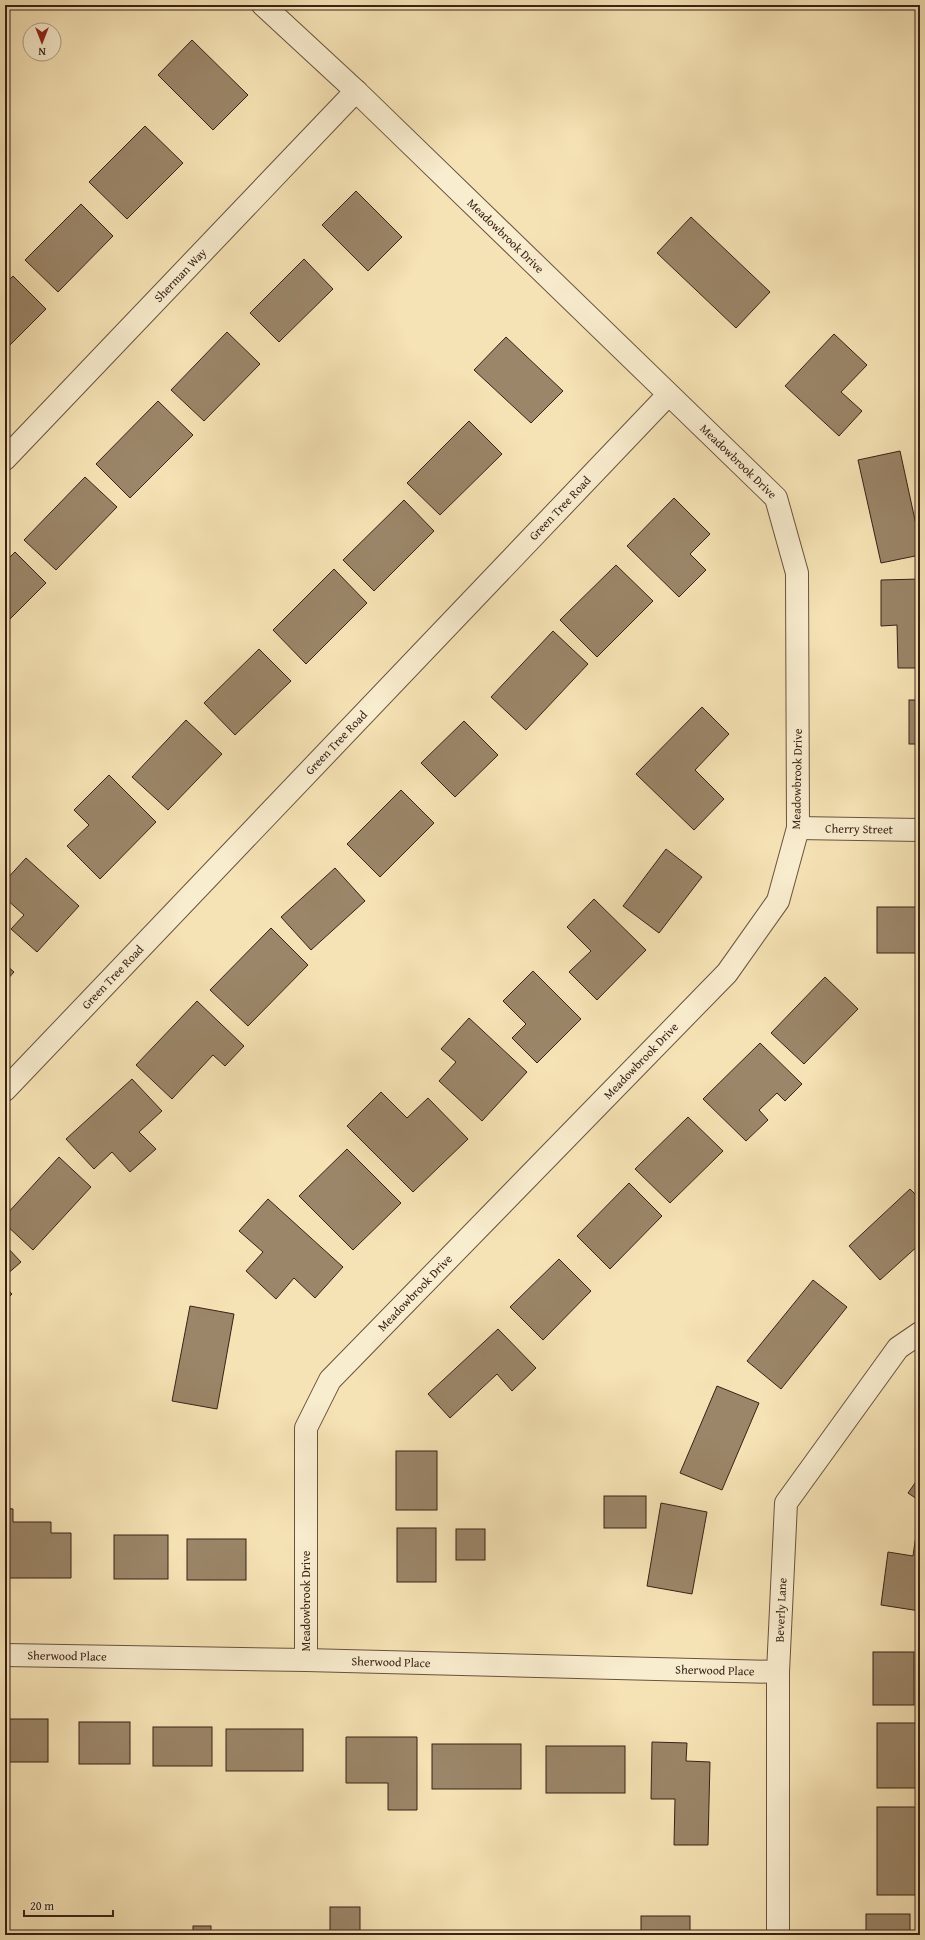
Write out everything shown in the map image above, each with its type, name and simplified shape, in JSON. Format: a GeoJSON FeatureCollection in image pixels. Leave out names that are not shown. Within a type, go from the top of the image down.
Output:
{"type":"FeatureCollection","features":[{"type":"Feature","properties":{"kind":"street","name":"Meadowbrook Drive"},"geometry":{"type":"LineString","coordinates":[[263,5],[356,91],[776,498],[797,573],[798,828],[778,901],[727,973],[330,1380],[306,1428],[306,1660]]}},
{"type":"Feature","properties":{"kind":"street","name":"Sherman Way"},"geometry":{"type":"LineString","coordinates":[[5,459],[356,91]]}},
{"type":"Feature","properties":{"kind":"street","name":"Green Tree Road"},"geometry":{"type":"LineString","coordinates":[[5,1090],[668,395]]}},
{"type":"Feature","properties":{"kind":"street","name":"Cherry Street"},"geometry":{"type":"LineString","coordinates":[[798,828],[920,830]]}},
{"type":"Feature","properties":{"kind":"street","name":"Beverly Lane"},"geometry":{"type":"LineString","coordinates":[[778,1935],[778,1672],[786,1503],[898,1348],[920,1333]]}},
{"type":"Feature","properties":{"kind":"street","name":"Sherwood Place"},"geometry":{"type":"LineString","coordinates":[[5,1655],[306,1660],[778,1672]]}},
{"type":"Feature","properties":{"kind":"building"},"geometry":{"type":"Polygon","coordinates":[[[192,40],[248,95],[213,130],[158,75],[192,40]]]}},
{"type":"Feature","properties":{"kind":"building"},"geometry":{"type":"Polygon","coordinates":[[[145,126],[183,163],[127,219],[89,182],[145,126]]]}},
{"type":"Feature","properties":{"kind":"building"},"geometry":{"type":"Polygon","coordinates":[[[356,191],[402,237],[368,271],[322,225],[356,191]]]}},
{"type":"Feature","properties":{"kind":"building"},"geometry":{"type":"Polygon","coordinates":[[[81,204],[113,236],[58,292],[25,260],[81,204]]]}},
{"type":"Feature","properties":{"kind":"building"},"geometry":{"type":"Polygon","coordinates":[[[691,217],[770,292],[736,328],[657,253],[691,217]]]}},
{"type":"Feature","properties":{"kind":"building"},"geometry":{"type":"Polygon","coordinates":[[[304,259],[333,289],[279,342],[250,313],[304,259]]]}},
{"type":"Feature","properties":{"kind":"building"},"geometry":{"type":"Polygon","coordinates":[[[13,276],[46,309],[5,350],[5,284],[13,276]]]}},
{"type":"Feature","properties":{"kind":"building"},"geometry":{"type":"Polygon","coordinates":[[[227,332],[260,364],[204,421],[171,390],[227,332]]]}},
{"type":"Feature","properties":{"kind":"building"},"geometry":{"type":"Polygon","coordinates":[[[834,334],[867,365],[841,392],[862,411],[839,436],[785,386],[834,334]]]}},
{"type":"Feature","properties":{"kind":"building"},"geometry":{"type":"Polygon","coordinates":[[[506,337],[563,391],[531,423],[474,370],[506,337]]]}},
{"type":"Feature","properties":{"kind":"building"},"geometry":{"type":"Polygon","coordinates":[[[158,401],[193,435],[130,498],[96,464],[158,401]]]}},
{"type":"Feature","properties":{"kind":"building"},"geometry":{"type":"Polygon","coordinates":[[[469,421],[502,454],[440,515],[407,483],[469,421]]]}},
{"type":"Feature","properties":{"kind":"building"},"geometry":{"type":"Polygon","coordinates":[[[900,451],[920,543],[920,555],[881,563],[858,460],[900,451]]]}},
{"type":"Feature","properties":{"kind":"building"},"geometry":{"type":"Polygon","coordinates":[[[85,477],[117,507],[56,570],[24,540],[85,477]]]}},
{"type":"Feature","properties":{"kind":"building"},"geometry":{"type":"Polygon","coordinates":[[[674,498],[710,534],[690,554],[706,570],[679,597],[627,546],[674,498]]]}},
{"type":"Feature","properties":{"kind":"building"},"geometry":{"type":"Polygon","coordinates":[[[404,500],[434,531],[374,591],[343,560],[404,500]]]}},
{"type":"Feature","properties":{"kind":"building"},"geometry":{"type":"Polygon","coordinates":[[[15,552],[46,583],[5,624],[5,562],[15,552]]]}},
{"type":"Feature","properties":{"kind":"building"},"geometry":{"type":"Polygon","coordinates":[[[616,565],[653,601],[597,657],[560,620],[616,565]]]}},
{"type":"Feature","properties":{"kind":"building"},"geometry":{"type":"Polygon","coordinates":[[[334,569],[367,603],[306,664],[273,630],[334,569]]]}},
{"type":"Feature","properties":{"kind":"building"},"geometry":{"type":"Polygon","coordinates":[[[920,579],[920,668],[898,668],[897,625],[881,626],[881,580],[920,579]]]}},
{"type":"Feature","properties":{"kind":"building"},"geometry":{"type":"Polygon","coordinates":[[[553,631],[588,664],[526,730],[491,697],[553,631]]]}},
{"type":"Feature","properties":{"kind":"building"},"geometry":{"type":"Polygon","coordinates":[[[259,649],[291,681],[235,735],[204,703],[259,649]]]}},
{"type":"Feature","properties":{"kind":"building"},"geometry":{"type":"Polygon","coordinates":[[[909,700],[920,700],[920,744],[909,744],[909,700]]]}},
{"type":"Feature","properties":{"kind":"building"},"geometry":{"type":"Polygon","coordinates":[[[702,707],[729,734],[695,770],[724,799],[694,830],[636,774],[702,707]]]}},
{"type":"Feature","properties":{"kind":"building"},"geometry":{"type":"Polygon","coordinates":[[[186,720],[222,754],[168,810],[132,777],[186,720]]]}},
{"type":"Feature","properties":{"kind":"building"},"geometry":{"type":"Polygon","coordinates":[[[464,721],[498,755],[455,797],[421,763],[464,721]]]}},
{"type":"Feature","properties":{"kind":"building"},"geometry":{"type":"Polygon","coordinates":[[[109,775],[156,822],[100,879],[67,846],[89,825],[74,810],[109,775]]]}},
{"type":"Feature","properties":{"kind":"building"},"geometry":{"type":"Polygon","coordinates":[[[401,790],[434,823],[380,877],[347,844],[401,790]]]}},
{"type":"Feature","properties":{"kind":"building"},"geometry":{"type":"Polygon","coordinates":[[[666,849],[702,877],[659,933],[623,906],[666,849]]]}},
{"type":"Feature","properties":{"kind":"building"},"geometry":{"type":"Polygon","coordinates":[[[26,858],[79,906],[37,952],[11,929],[24,915],[5,898],[5,881],[26,858]]]}},
{"type":"Feature","properties":{"kind":"building"},"geometry":{"type":"Polygon","coordinates":[[[335,868],[365,901],[311,950],[281,917],[335,868]]]}},
{"type":"Feature","properties":{"kind":"building"},"geometry":{"type":"Polygon","coordinates":[[[594,899],[646,950],[597,1000],[569,972],[591,951],[567,927],[594,899]]]}},
{"type":"Feature","properties":{"kind":"building"},"geometry":{"type":"Polygon","coordinates":[[[877,907],[920,907],[920,953],[877,953],[877,907]]]}},
{"type":"Feature","properties":{"kind":"building"},"geometry":{"type":"Polygon","coordinates":[[[271,928],[308,965],[248,1026],[210,990],[271,928]]]}},
{"type":"Feature","properties":{"kind":"building"},"geometry":{"type":"Polygon","coordinates":[[[5,964],[14,972],[5,982],[5,964]]]}},
{"type":"Feature","properties":{"kind":"building"},"geometry":{"type":"Polygon","coordinates":[[[533,971],[581,1019],[537,1063],[512,1038],[526,1024],[503,1001],[533,971]]]}},
{"type":"Feature","properties":{"kind":"building"},"geometry":{"type":"Polygon","coordinates":[[[825,977],[858,1009],[804,1064],[771,1033],[825,977]]]}},
{"type":"Feature","properties":{"kind":"building"},"geometry":{"type":"Polygon","coordinates":[[[197,1001],[244,1046],[225,1066],[213,1055],[172,1099],[136,1065],[197,1001]]]}},
{"type":"Feature","properties":{"kind":"building"},"geometry":{"type":"Polygon","coordinates":[[[469,1018],[527,1072],[482,1121],[439,1081],[456,1062],[441,1049],[469,1018]]]}},
{"type":"Feature","properties":{"kind":"building"},"geometry":{"type":"Polygon","coordinates":[[[760,1043],[802,1084],[785,1101],[777,1093],[759,1110],[768,1120],[746,1141],[703,1099],[760,1043]]]}},
{"type":"Feature","properties":{"kind":"building"},"geometry":{"type":"Polygon","coordinates":[[[132,1079],[162,1111],[139,1132],[156,1149],[130,1172],[112,1152],[94,1169],[66,1139],[132,1079]]]}},
{"type":"Feature","properties":{"kind":"building"},"geometry":{"type":"Polygon","coordinates":[[[381,1092],[407,1118],[428,1098],[468,1139],[413,1192],[347,1126],[381,1092]]]}},
{"type":"Feature","properties":{"kind":"building"},"geometry":{"type":"Polygon","coordinates":[[[688,1117],[723,1151],[670,1203],[635,1169],[688,1117]]]}},
{"type":"Feature","properties":{"kind":"building"},"geometry":{"type":"Polygon","coordinates":[[[347,1149],[401,1203],[353,1250],[299,1196],[347,1149]]]}},
{"type":"Feature","properties":{"kind":"building"},"geometry":{"type":"Polygon","coordinates":[[[59,1157],[91,1187],[33,1250],[5,1224],[5,1216],[59,1157]]]}},
{"type":"Feature","properties":{"kind":"building"},"geometry":{"type":"Polygon","coordinates":[[[629,1183],[662,1216],[610,1269],[577,1236],[629,1183]]]}},
{"type":"Feature","properties":{"kind":"building"},"geometry":{"type":"Polygon","coordinates":[[[910,1189],[920,1199],[920,1244],[880,1280],[849,1246],[910,1189]]]}},
{"type":"Feature","properties":{"kind":"building"},"geometry":{"type":"Polygon","coordinates":[[[268,1199],[343,1267],[315,1298],[294,1278],[276,1299],[246,1271],[263,1252],[239,1231],[268,1199]]]}},
{"type":"Feature","properties":{"kind":"building"},"geometry":{"type":"Polygon","coordinates":[[[5,1245],[21,1262],[5,1276],[5,1245]]]}},
{"type":"Feature","properties":{"kind":"building"},"geometry":{"type":"Polygon","coordinates":[[[559,1259],[591,1291],[543,1340],[510,1307],[559,1259]]]}},
{"type":"Feature","properties":{"kind":"building"},"geometry":{"type":"Polygon","coordinates":[[[813,1280],[847,1307],[781,1389],[747,1361],[813,1280]]]}},
{"type":"Feature","properties":{"kind":"building"},"geometry":{"type":"Polygon","coordinates":[[[5,1287],[12,1294],[5,1301],[5,1287]]]}},
{"type":"Feature","properties":{"kind":"building"},"geometry":{"type":"Polygon","coordinates":[[[190,1306],[234,1314],[217,1409],[172,1401],[190,1306]]]}},
{"type":"Feature","properties":{"kind":"building"},"geometry":{"type":"Polygon","coordinates":[[[498,1329],[536,1368],[512,1391],[497,1374],[450,1418],[428,1394],[498,1329]]]}},
{"type":"Feature","properties":{"kind":"building"},"geometry":{"type":"Polygon","coordinates":[[[717,1386],[759,1403],[722,1490],[680,1473],[717,1386]]]}},
{"type":"Feature","properties":{"kind":"building"},"geometry":{"type":"Polygon","coordinates":[[[396,1451],[437,1451],[437,1510],[396,1510],[396,1451]]]}},
{"type":"Feature","properties":{"kind":"building"},"geometry":{"type":"Polygon","coordinates":[[[920,1476],[920,1501],[908,1493],[920,1476]]]}},
{"type":"Feature","properties":{"kind":"building"},"geometry":{"type":"Polygon","coordinates":[[[604,1496],[646,1496],[646,1528],[604,1528],[604,1496]]]}},
{"type":"Feature","properties":{"kind":"building"},"geometry":{"type":"Polygon","coordinates":[[[661,1503],[707,1512],[692,1594],[647,1586],[661,1503]]]}},
{"type":"Feature","properties":{"kind":"building"},"geometry":{"type":"Polygon","coordinates":[[[5,1508],[13,1509],[13,1522],[51,1522],[51,1533],[71,1533],[71,1578],[5,1578],[5,1508]]]}},
{"type":"Feature","properties":{"kind":"building"},"geometry":{"type":"Polygon","coordinates":[[[397,1528],[436,1528],[436,1582],[397,1582],[397,1528]]]}},
{"type":"Feature","properties":{"kind":"building"},"geometry":{"type":"Polygon","coordinates":[[[917,1528],[920,1529],[920,1611],[881,1605],[888,1552],[913,1556],[917,1528]]]}},
{"type":"Feature","properties":{"kind":"building"},"geometry":{"type":"Polygon","coordinates":[[[456,1529],[485,1529],[485,1560],[456,1560],[456,1529]]]}},
{"type":"Feature","properties":{"kind":"building"},"geometry":{"type":"Polygon","coordinates":[[[114,1535],[168,1535],[168,1579],[114,1579],[114,1535]]]}},
{"type":"Feature","properties":{"kind":"building"},"geometry":{"type":"Polygon","coordinates":[[[187,1539],[246,1539],[246,1580],[187,1580],[187,1539]]]}},
{"type":"Feature","properties":{"kind":"building"},"geometry":{"type":"Polygon","coordinates":[[[873,1652],[914,1652],[914,1705],[873,1705],[873,1652]]]}},
{"type":"Feature","properties":{"kind":"building"},"geometry":{"type":"Polygon","coordinates":[[[5,1719],[48,1719],[48,1762],[5,1762],[5,1719]]]}},
{"type":"Feature","properties":{"kind":"building"},"geometry":{"type":"Polygon","coordinates":[[[79,1722],[130,1722],[130,1764],[79,1764],[79,1722]]]}},
{"type":"Feature","properties":{"kind":"building"},"geometry":{"type":"Polygon","coordinates":[[[877,1723],[917,1723],[917,1788],[877,1788],[877,1723]]]}},
{"type":"Feature","properties":{"kind":"building"},"geometry":{"type":"Polygon","coordinates":[[[153,1727],[212,1727],[212,1766],[153,1766],[153,1727]]]}},
{"type":"Feature","properties":{"kind":"building"},"geometry":{"type":"Polygon","coordinates":[[[226,1729],[303,1729],[303,1771],[226,1771],[226,1729]]]}},
{"type":"Feature","properties":{"kind":"building"},"geometry":{"type":"Polygon","coordinates":[[[346,1737],[417,1737],[417,1810],[388,1810],[388,1783],[346,1783],[346,1737]]]}},
{"type":"Feature","properties":{"kind":"building"},"geometry":{"type":"Polygon","coordinates":[[[652,1742],[687,1743],[686,1761],[710,1762],[708,1845],[674,1845],[675,1799],[651,1799],[652,1742]]]}},
{"type":"Feature","properties":{"kind":"building"},"geometry":{"type":"Polygon","coordinates":[[[432,1744],[521,1744],[521,1789],[432,1789],[432,1744]]]}},
{"type":"Feature","properties":{"kind":"building"},"geometry":{"type":"Polygon","coordinates":[[[546,1746],[625,1746],[625,1793],[546,1793],[546,1746]]]}},
{"type":"Feature","properties":{"kind":"building"},"geometry":{"type":"Polygon","coordinates":[[[877,1807],[920,1807],[920,1895],[877,1895],[877,1807]]]}},
{"type":"Feature","properties":{"kind":"building"},"geometry":{"type":"Polygon","coordinates":[[[330,1907],[360,1907],[360,1935],[330,1935],[330,1907]]]}},
{"type":"Feature","properties":{"kind":"building"},"geometry":{"type":"Polygon","coordinates":[[[866,1914],[910,1914],[910,1935],[866,1935],[866,1914]]]}},
{"type":"Feature","properties":{"kind":"building"},"geometry":{"type":"Polygon","coordinates":[[[641,1916],[690,1916],[690,1935],[641,1935],[641,1916]]]}},
{"type":"Feature","properties":{"kind":"building"},"geometry":{"type":"Polygon","coordinates":[[[193,1926],[211,1926],[211,1935],[193,1935],[193,1926]]]}}]}
